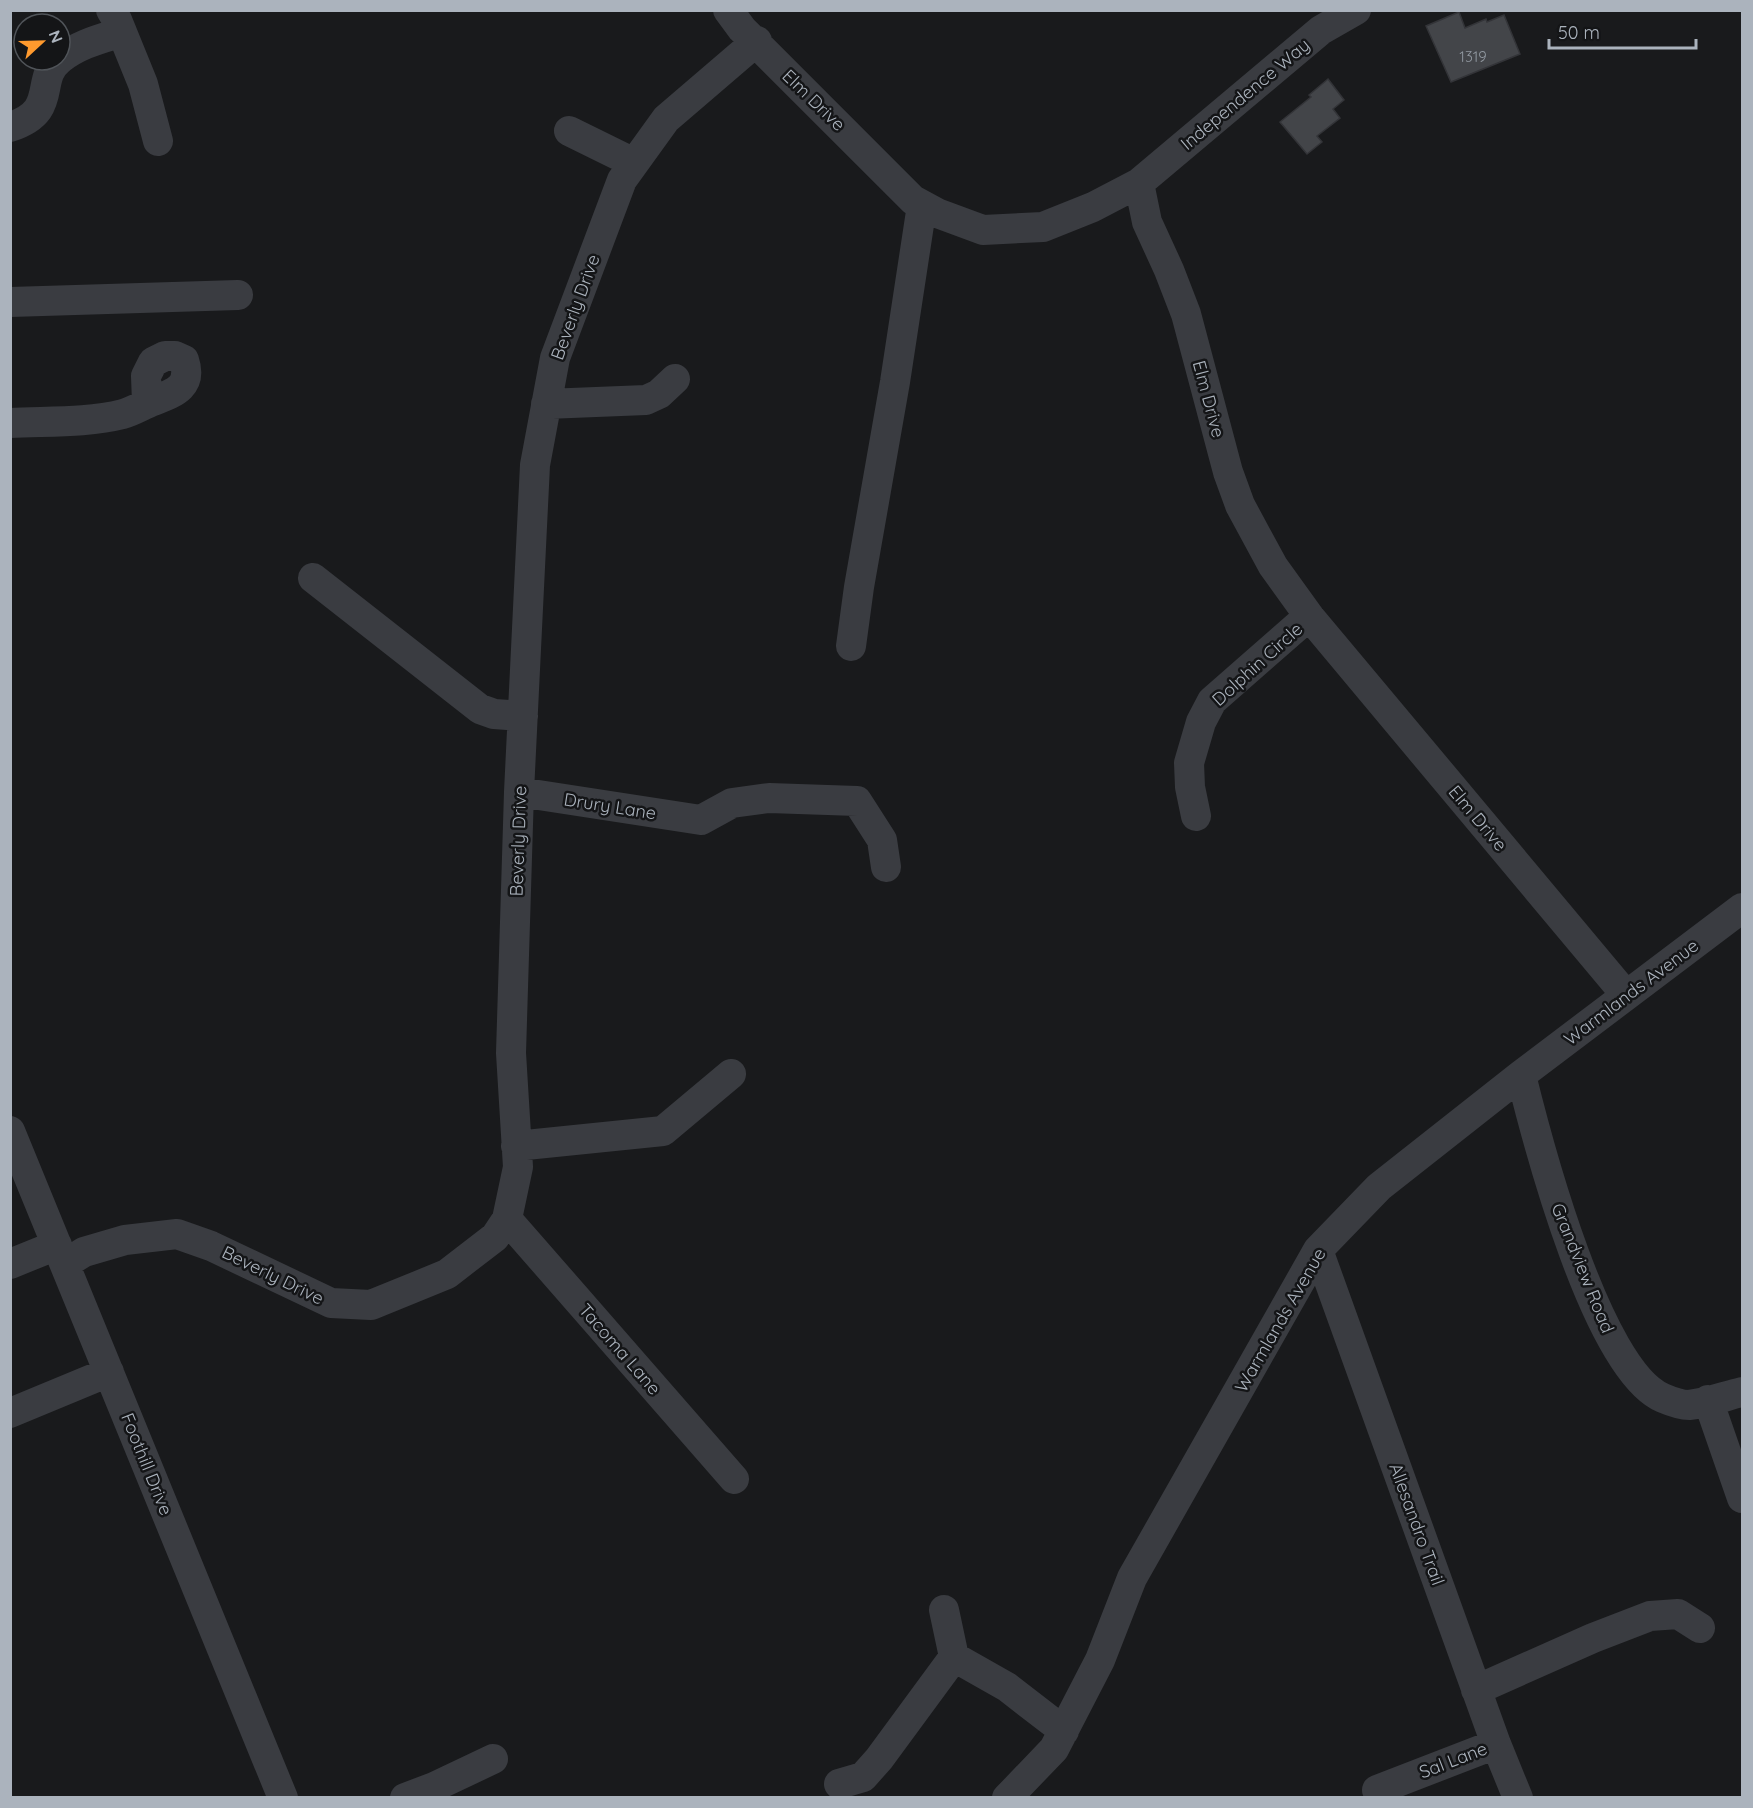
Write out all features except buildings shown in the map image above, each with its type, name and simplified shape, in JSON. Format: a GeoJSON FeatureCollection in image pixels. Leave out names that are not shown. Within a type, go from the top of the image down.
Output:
{"type":"FeatureCollection","features":[{"type":"Feature","properties":{"kind":"street","name":"Elm Drive"},"geometry":{"type":"LineString","coordinates":[[728,10],[742,29],[757,41],[913,200],[937,213],[983,230],[1043,227],[1093,207],[1139,183],[1147,222],[1186,314],[1228,472],[1240,505],[1273,566],[1309,616],[1626,995]]}},
{"type":"Feature","properties":{"kind":"street","name":"Independence Way"},"geometry":{"type":"LineString","coordinates":[[1139,183],[1321,30],[1356,10]]}},
{"type":"Feature","properties":{"kind":"street"},"geometry":{"type":"LineString","coordinates":[[72,50],[86,43],[117,21],[143,84],[158,141]]}},
{"type":"Feature","properties":{"kind":"street","name":"Beverly Drive"},"geometry":{"type":"LineString","coordinates":[[10,1264],[84,1252],[125,1240],[177,1234],[211,1246],[331,1303],[371,1305],[447,1274],[495,1237],[507,1219],[518,1167],[510,1053],[519,792],[535,465],[555,358],[622,180],[666,119],[757,41]]}},
{"type":"Feature","properties":{"kind":"street"},"geometry":{"type":"LineString","coordinates":[[10,128],[32,117],[40,108],[45,98],[50,72]]}},
{"type":"Feature","properties":{"kind":"street"},"geometry":{"type":"LineString","coordinates":[[569,131],[634,163]]}},
{"type":"Feature","properties":{"kind":"street"},"geometry":{"type":"LineString","coordinates":[[851,645],[896,382],[922,205]]}},
{"type":"Feature","properties":{"kind":"street"},"geometry":{"type":"LineString","coordinates":[[10,302],[238,295]]}},
{"type":"Feature","properties":{"kind":"street"},"geometry":{"type":"LineString","coordinates":[[546,404],[646,400],[659,394],[675,379]]}},
{"type":"Feature","properties":{"kind":"street"},"geometry":{"type":"LineString","coordinates":[[10,423],[124,414],[147,403]]}},
{"type":"Feature","properties":{"kind":"street"},"geometry":{"type":"LineString","coordinates":[[313,578],[480,709],[494,714],[523,716]]}},
{"type":"Feature","properties":{"kind":"street","name":"Dolphin Circle"},"geometry":{"type":"LineString","coordinates":[[1196,816],[1190,787],[1189,763],[1201,722],[1212,701],[1309,616]]}},
{"type":"Feature","properties":{"kind":"street","name":"Drury Lane"},"geometry":{"type":"LineString","coordinates":[[519,792],[701,820],[732,803],[769,798],[857,801],[882,840],[886,867]]}},
{"type":"Feature","properties":{"kind":"street","name":"Warmlands Avenue"},"geometry":{"type":"LineString","coordinates":[[1007,1797],[1054,1749],[1100,1660],[1132,1578],[1318,1250],[1379,1187],[1521,1075],[1743,908]]}},
{"type":"Feature","properties":{"kind":"street"},"geometry":{"type":"LineString","coordinates":[[516,1146],[663,1131],[731,1074]]}},
{"type":"Feature","properties":{"kind":"street","name":"Grandview Road"},"geometry":{"type":"LineString","coordinates":[[1521,1075],[1545,1168],[1585,1281],[1612,1342],[1640,1381],[1662,1397],[1688,1405],[1743,1392]]}},
{"type":"Feature","properties":{"kind":"street","name":"Foothill Drive"},"geometry":{"type":"LineString","coordinates":[[10,1131],[283,1797]]}},
{"type":"Feature","properties":{"kind":"street","name":"Tacoma Lane"},"geometry":{"type":"LineString","coordinates":[[507,1219],[734,1479]]}},
{"type":"Feature","properties":{"kind":"street","name":"Allesandro Trail"},"geometry":{"type":"LineString","coordinates":[[1318,1250],[1496,1744],[1518,1797]]}},
{"type":"Feature","properties":{"kind":"street"},"geometry":{"type":"LineString","coordinates":[[10,1413],[109,1372]]}},
{"type":"Feature","properties":{"kind":"street"},"geometry":{"type":"LineString","coordinates":[[1708,1400],[1743,1498]]}},
{"type":"Feature","properties":{"kind":"street"},"geometry":{"type":"LineString","coordinates":[[839,1784],[863,1777],[879,1759],[954,1657],[944,1610]]}},
{"type":"Feature","properties":{"kind":"street"},"geometry":{"type":"LineString","coordinates":[[1476,1689],[1593,1638],[1650,1617],[1678,1614],[1700,1628]]}},
{"type":"Feature","properties":{"kind":"street"},"geometry":{"type":"LineString","coordinates":[[954,1657],[1007,1687],[1064,1731]]}},
{"type":"Feature","properties":{"kind":"street","name":"Sal Lane"},"geometry":{"type":"LineString","coordinates":[[1377,1790],[1496,1744]]}},
{"type":"Feature","properties":{"kind":"street"},"geometry":{"type":"LineString","coordinates":[[405,1797],[434,1787],[493,1759]]}}]}
